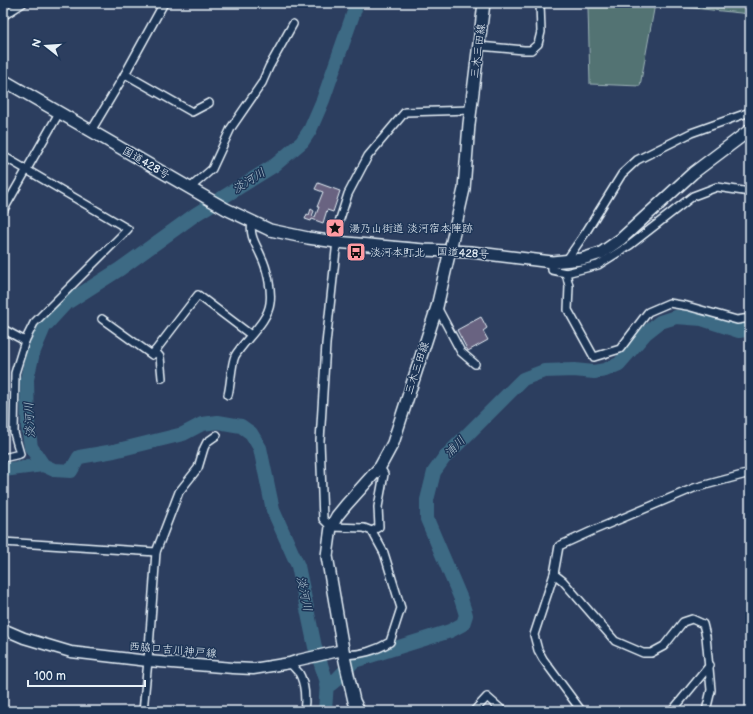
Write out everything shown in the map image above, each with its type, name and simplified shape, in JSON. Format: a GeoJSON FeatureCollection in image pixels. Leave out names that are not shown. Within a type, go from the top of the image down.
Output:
{"type":"FeatureCollection","features":[{"type":"Feature","properties":{"kind":"main road","name":"三木三田線"},"geometry":{"type":"LineString","coordinates":[[359,711],[354,701],[342,654],[327,556],[331,527],[346,505],[380,466],[393,443],[437,307],[464,189],[471,110],[484,3]]}},
{"type":"Feature","properties":{"kind":"main road","name":"国道428号"},"geometry":{"type":"LineString","coordinates":[[3,80],[226,209],[270,230],[336,242],[449,252],[470,252],[552,262],[566,262],[601,253],[622,239],[693,173],[750,130]]}},
{"type":"Feature","properties":{"kind":"main road","name":"西脇口吉川神戸線"},"geometry":{"type":"LineString","coordinates":[[3,629],[24,638],[71,652],[148,661],[253,669],[342,654]]}},
{"type":"Feature","properties":{"kind":"street"},"geometry":{"type":"LineString","coordinates":[[3,16],[23,3]]}},
{"type":"Feature","properties":{"kind":"street"},"geometry":{"type":"LineString","coordinates":[[91,131],[125,74],[164,3]]}},
{"type":"Feature","properties":{"kind":"street"},"geometry":{"type":"LineString","coordinates":[[479,46],[531,50],[538,44],[541,32],[540,3]]}},
{"type":"Feature","properties":{"kind":"street"},"geometry":{"type":"LineString","coordinates":[[192,189],[212,169],[231,128],[262,83],[293,24]]}},
{"type":"Feature","properties":{"kind":"street"},"geometry":{"type":"LineString","coordinates":[[125,74],[192,112],[209,103]]}},
{"type":"Feature","properties":{"kind":"street"},"geometry":{"type":"LineString","coordinates":[[342,654],[354,655],[384,646],[390,642],[401,608],[384,553],[372,531],[364,528],[331,527],[323,519],[320,441],[338,222],[348,194],[368,156],[405,112],[471,110]]}},
{"type":"Feature","properties":{"kind":"street"},"geometry":{"type":"LineString","coordinates":[[566,262],[622,174],[637,160],[691,133],[750,112]]}},
{"type":"Feature","properties":{"kind":"street"},"geometry":{"type":"LineString","coordinates":[[3,211],[59,113]]}},
{"type":"Feature","properties":{"kind":"street"},"geometry":{"type":"LineString","coordinates":[[3,156],[128,229],[34,323],[25,342],[15,373],[14,433],[20,454],[3,458]]}},
{"type":"Feature","properties":{"kind":"street"},"geometry":{"type":"LineString","coordinates":[[552,262],[552,270],[566,273],[598,265],[630,245],[693,196],[717,187],[750,192]]}},
{"type":"Feature","properties":{"kind":"street"},"geometry":{"type":"LineString","coordinates":[[228,395],[231,382],[232,365],[235,357],[265,317],[270,302],[267,272],[262,256],[252,239],[252,222]]}},
{"type":"Feature","properties":{"kind":"street"},"geometry":{"type":"LineString","coordinates":[[566,273],[569,286],[568,310],[594,357],[620,349],[648,312],[669,303],[687,306],[737,320],[750,318]]}},
{"type":"Feature","properties":{"kind":"street"},"geometry":{"type":"LineString","coordinates":[[102,319],[152,355],[198,296],[251,335]]}},
{"type":"Feature","properties":{"kind":"street"},"geometry":{"type":"LineString","coordinates":[[437,307],[461,352],[475,364]]}},
{"type":"Feature","properties":{"kind":"street"},"geometry":{"type":"LineString","coordinates":[[3,329],[25,342]]}},
{"type":"Feature","properties":{"kind":"street"},"geometry":{"type":"LineString","coordinates":[[155,351],[160,357],[162,378]]}},
{"type":"Feature","properties":{"kind":"street"},"geometry":{"type":"LineString","coordinates":[[143,711],[156,552],[179,492],[198,468],[207,442],[217,435]]}},
{"type":"Feature","properties":{"kind":"street"},"geometry":{"type":"LineString","coordinates":[[372,531],[379,527],[378,507],[384,474],[380,466]]}},
{"type":"Feature","properties":{"kind":"street"},"geometry":{"type":"LineString","coordinates":[[578,711],[580,709],[543,659],[538,650],[534,634],[554,574],[559,546],[694,488],[750,473]]}},
{"type":"Feature","properties":{"kind":"street"},"geometry":{"type":"LineString","coordinates":[[3,542],[156,552]]}},
{"type":"Feature","properties":{"kind":"street"},"geometry":{"type":"LineString","coordinates":[[554,574],[563,581],[615,641],[643,653],[651,654],[664,646],[684,622],[692,619],[704,624],[710,665],[711,690],[706,711]]}},
{"type":"Feature","properties":{"kind":"street"},"geometry":{"type":"LineString","coordinates":[[295,662],[303,688],[305,703],[304,711]]}},
{"type":"Feature","properties":{"kind":"street"},"geometry":{"type":"LineString","coordinates":[[672,711],[710,665]]}},
{"type":"Feature","properties":{"kind":"street"},"geometry":{"type":"LineString","coordinates":[[474,711],[487,697],[503,711]]}},
{"type":"Feature","properties":{"kind":"green space"},"geometry":{"type":"Polygon","coordinates":[[[592,3],[750,3],[750,14],[655,4],[640,86],[590,84],[588,8],[592,3]]]}},
{"type":"Feature","properties":{"kind":"building"},"geometry":{"type":"Polygon","coordinates":[[[318,183],[340,191],[333,212],[327,210],[323,223],[312,219],[311,221],[305,219],[307,214],[309,215],[311,209],[314,211],[312,216],[315,217],[319,207],[317,207],[323,192],[315,189],[318,183]]]}},
{"type":"Feature","properties":{"kind":"building"},"geometry":{"type":"Polygon","coordinates":[[[481,317],[487,328],[483,331],[488,340],[468,351],[457,330],[481,317]]]}},
{"type":"Feature","properties":{"kind":"waterway","name":"淡河川"},"geometry":{"type":"LineString","coordinates":[[325,711],[327,682],[315,647],[298,566],[273,510],[260,448],[251,433],[241,426],[218,422],[202,424],[183,434],[114,451],[79,457],[71,471],[54,470],[43,465],[31,447],[28,427],[27,379],[33,353],[44,327],[65,304],[120,269],[196,214],[275,165],[302,142],[310,130],[323,100],[357,3]]}},
{"type":"Feature","properties":{"kind":"waterway","name":"浦川"},"geometry":{"type":"LineString","coordinates":[[326,685],[331,684],[337,679],[354,661],[450,631],[463,624],[466,615],[461,599],[427,519],[427,500],[434,472],[444,458],[523,379],[544,371],[574,370],[594,372],[605,370],[619,364],[646,333],[660,322],[676,317],[702,319],[739,331],[750,329]]}},
{"type":"Feature","properties":{"kind":"waterway"},"geometry":{"type":"LineString","coordinates":[[3,470],[43,465]]}},
{"type":"Feature","properties":{"kind":"place","name":"湯乃山街道 淡河宿本陣跡"},"geometry":{"type":"Point","coordinates":[335,228]}},
{"type":"Feature","properties":{"kind":"place","name":"淡河本町北"},"geometry":{"type":"Point","coordinates":[356,252]}}]}
